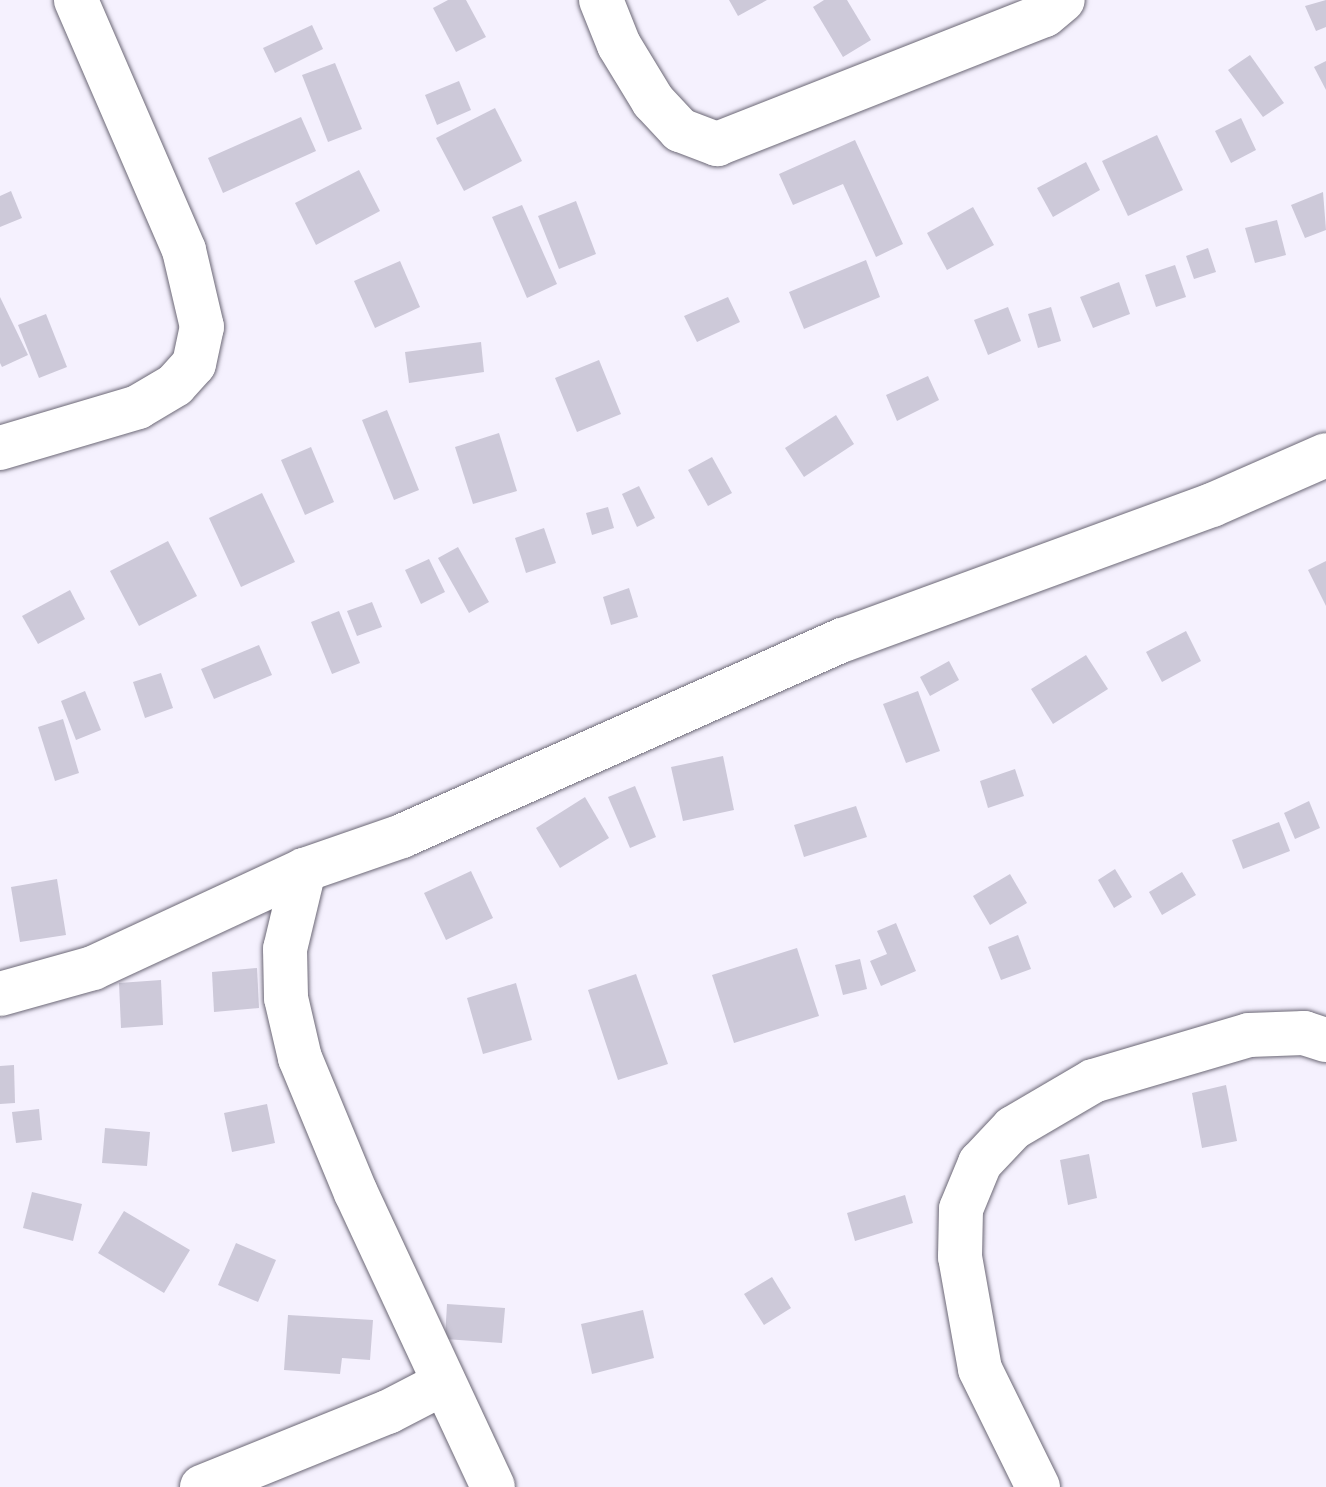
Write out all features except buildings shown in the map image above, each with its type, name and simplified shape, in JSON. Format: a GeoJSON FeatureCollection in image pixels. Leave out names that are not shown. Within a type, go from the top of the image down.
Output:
{"type":"FeatureCollection","features":[{"type":"Feature","properties":{"kind":"street"},"geometry":{"type":"LineString","coordinates":[[0,448],[138,407],[175,385],[194,364],[202,327],[184,250],[76,0]]}},
{"type":"Feature","properties":{"kind":"street"},"geometry":{"type":"LineString","coordinates":[[601,0],[619,45],[653,101],[680,130],[717,144],[1045,15],[1063,0]]}},
{"type":"Feature","properties":{"kind":"street"},"geometry":{"type":"LineString","coordinates":[[0,994],[93,968],[304,870],[402,836],[843,640],[1212,505],[1326,455]]}},
{"type":"Feature","properties":{"kind":"street"},"geometry":{"type":"LineString","coordinates":[[304,870],[285,949],[286,998],[300,1058],[493,1487]]}},
{"type":"Feature","properties":{"kind":"street"},"geometry":{"type":"LineString","coordinates":[[1038,1487],[977,1355],[960,1257],[961,1209],[980,1163],[1013,1128],[1093,1081],[1249,1035],[1304,1033],[1326,1040]]}},
{"type":"Feature","properties":{"kind":"street"},"geometry":{"type":"LineString","coordinates":[[202,1487],[388,1412],[444,1383]]}}]}
